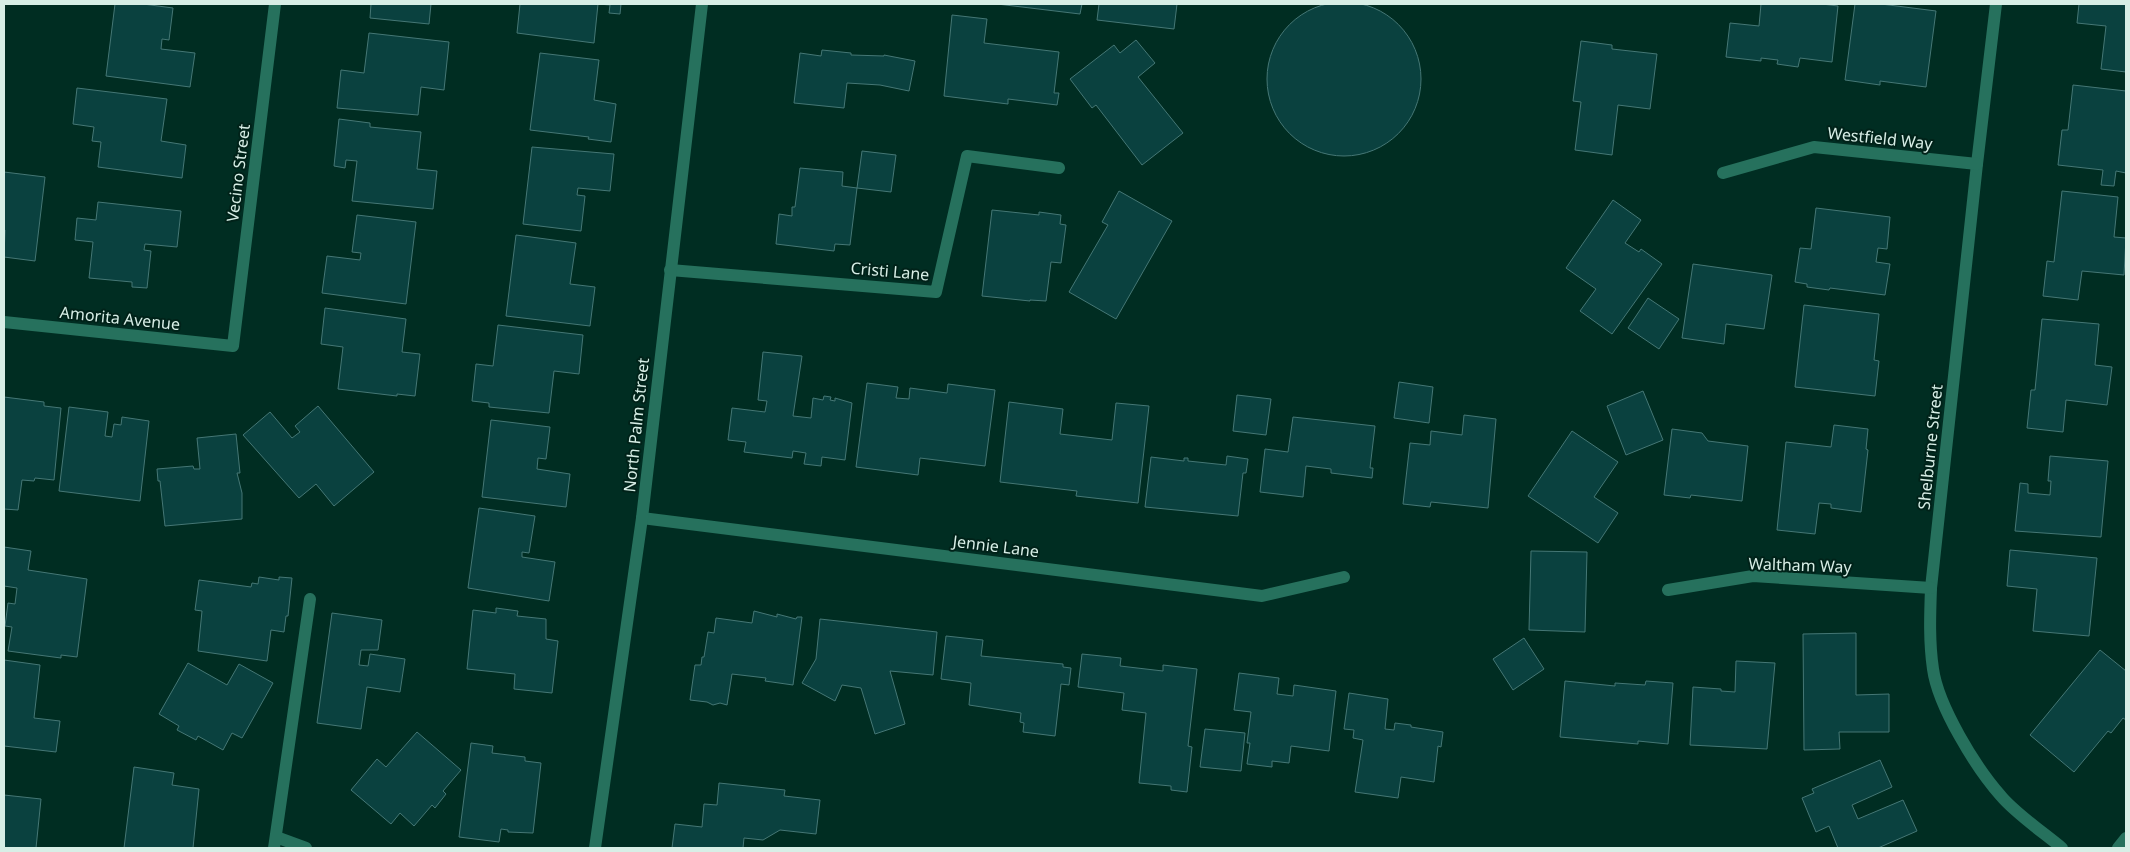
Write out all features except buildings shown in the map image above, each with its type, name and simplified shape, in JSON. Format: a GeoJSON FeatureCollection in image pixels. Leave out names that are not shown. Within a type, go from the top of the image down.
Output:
{"type":"FeatureCollection","features":[{"type":"Feature","properties":{"kind":"street","name":"Vecino Street"},"geometry":{"type":"LineString","coordinates":[[233,346],[275,4]]}},
{"type":"Feature","properties":{"kind":"street","name":"North Palm Street"},"geometry":{"type":"LineString","coordinates":[[595,848],[642,518],[702,4]]}},
{"type":"Feature","properties":{"kind":"street","name":"Shelburne Street"},"geometry":{"type":"LineString","coordinates":[[1996,4],[1976,164],[1931,588],[1930,630],[1933,671],[1946,710],[1966,746],[2001,797],[2062,848]]}},
{"type":"Feature","properties":{"kind":"street","name":"Westfield Way"},"geometry":{"type":"LineString","coordinates":[[1724,173],[1814,147],[1976,164]]}},
{"type":"Feature","properties":{"kind":"street","name":"Cristi Lane"},"geometry":{"type":"LineString","coordinates":[[670,270],[936,292],[967,156],[1059,168]]}},
{"type":"Feature","properties":{"kind":"street","name":"Amorita Avenue"},"geometry":{"type":"LineString","coordinates":[[4,322],[233,346]]}},
{"type":"Feature","properties":{"kind":"street","name":"Jennie Lane"},"geometry":{"type":"LineString","coordinates":[[642,518],[1262,596],[1344,577]]}},
{"type":"Feature","properties":{"kind":"street","name":"Waltham Way"},"geometry":{"type":"LineString","coordinates":[[1668,590],[1753,576],[1931,588]]}},
{"type":"Feature","properties":{"kind":"street"},"geometry":{"type":"LineString","coordinates":[[306,848],[275,843],[310,599]]}},
{"type":"Feature","properties":{"kind":"street"},"geometry":{"type":"LineString","coordinates":[[2118,848],[2126,838]]}}]}
